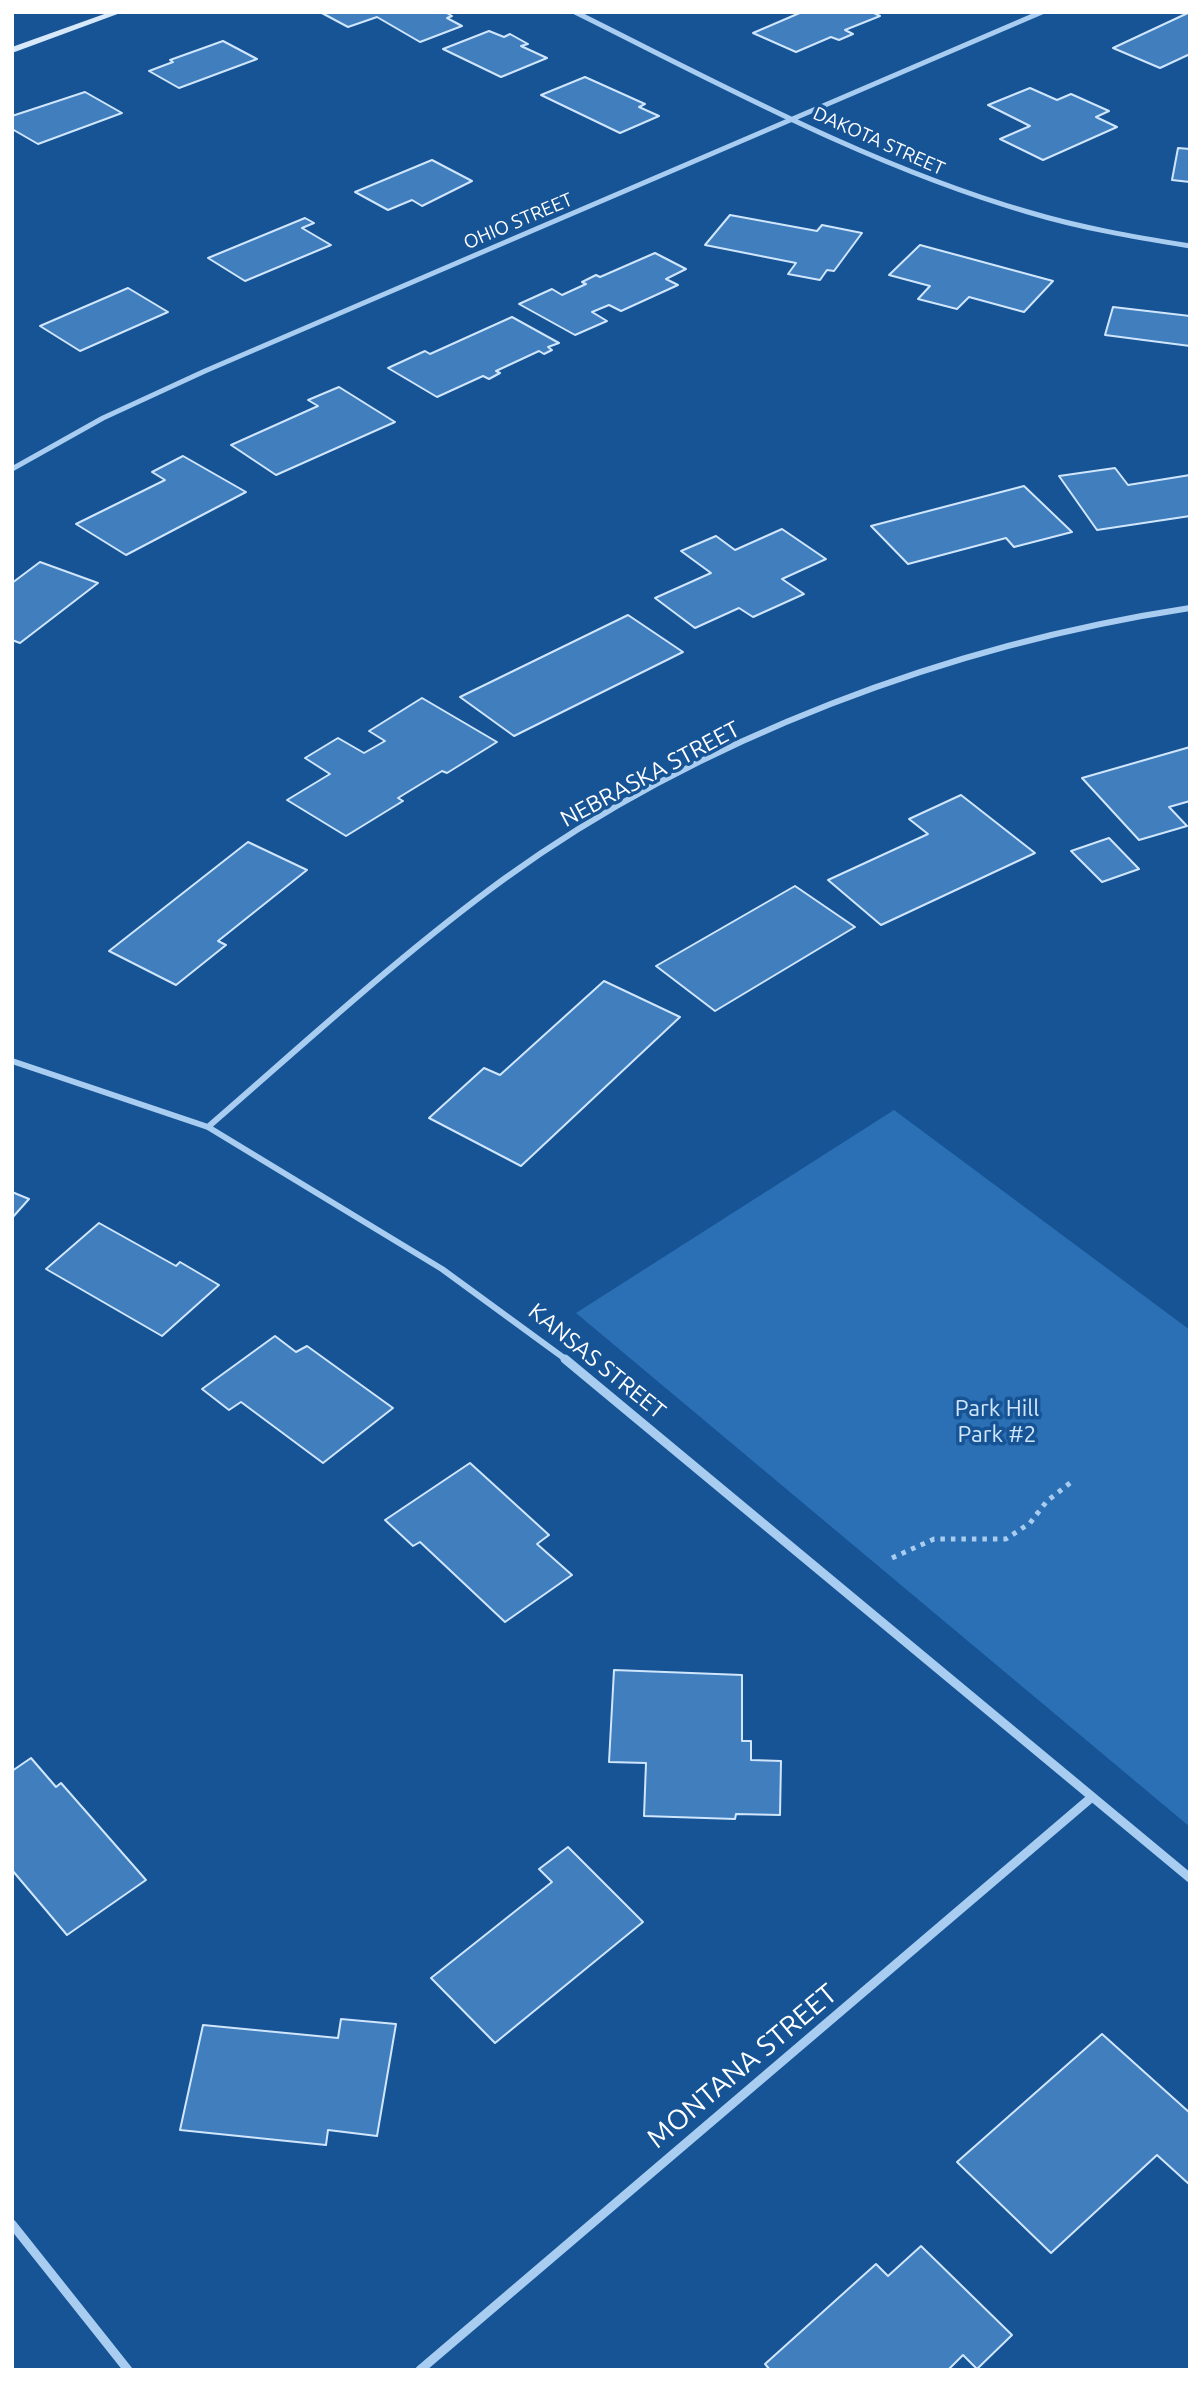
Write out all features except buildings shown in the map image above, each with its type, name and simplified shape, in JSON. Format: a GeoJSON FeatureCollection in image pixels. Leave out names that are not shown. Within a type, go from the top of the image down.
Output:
{"type":"FeatureCollection","features":[{"type":"Feature","properties":{"kind":"main road"},"geometry":{"type":"LineString","coordinates":[[12,50],[119,12]]}},
{"type":"Feature","properties":{"kind":"street","name":"DAKOTA STREET"},"geometry":{"type":"LineString","coordinates":[[575,12],[881,160],[948,187],[1087,227],[1190,246]]}},
{"type":"Feature","properties":{"kind":"street","name":"OHIO STREET"},"geometry":{"type":"LineString","coordinates":[[12,469],[103,418],[205,371],[1042,12]]}},
{"type":"Feature","properties":{"kind":"street","name":"NEBRASKA STREET"},"geometry":{"type":"LineString","coordinates":[[208,1127],[457,914],[552,846],[662,783],[776,729],[897,682],[1096,624],[1190,608]]}},
{"type":"Feature","properties":{"kind":"street","name":"KANSAS STREET"},"geometry":{"type":"LineString","coordinates":[[12,1061],[208,1127],[442,1269],[519,1323],[594,1382],[1190,1878]]}},
{"type":"Feature","properties":{"kind":"street","name":"MONTANA STREET"},"geometry":{"type":"LineString","coordinates":[[420,2370],[1092,1797]]}},
{"type":"Feature","properties":{"kind":"street"},"geometry":{"type":"LineString","coordinates":[[12,2224],[128,2370]]}},
{"type":"Feature","properties":{"kind":"path"},"geometry":{"type":"LineString","coordinates":[[892,1558],[933,1539],[1006,1539],[1030,1524],[1046,1501],[1070,1483]]}},
{"type":"Feature","properties":{"kind":"green space","name":"Park Hill Park #2"},"geometry":{"type":"Polygon","coordinates":[[[894,1110],[1190,1330],[1190,1827],[576,1313],[894,1110]]]}}]}
